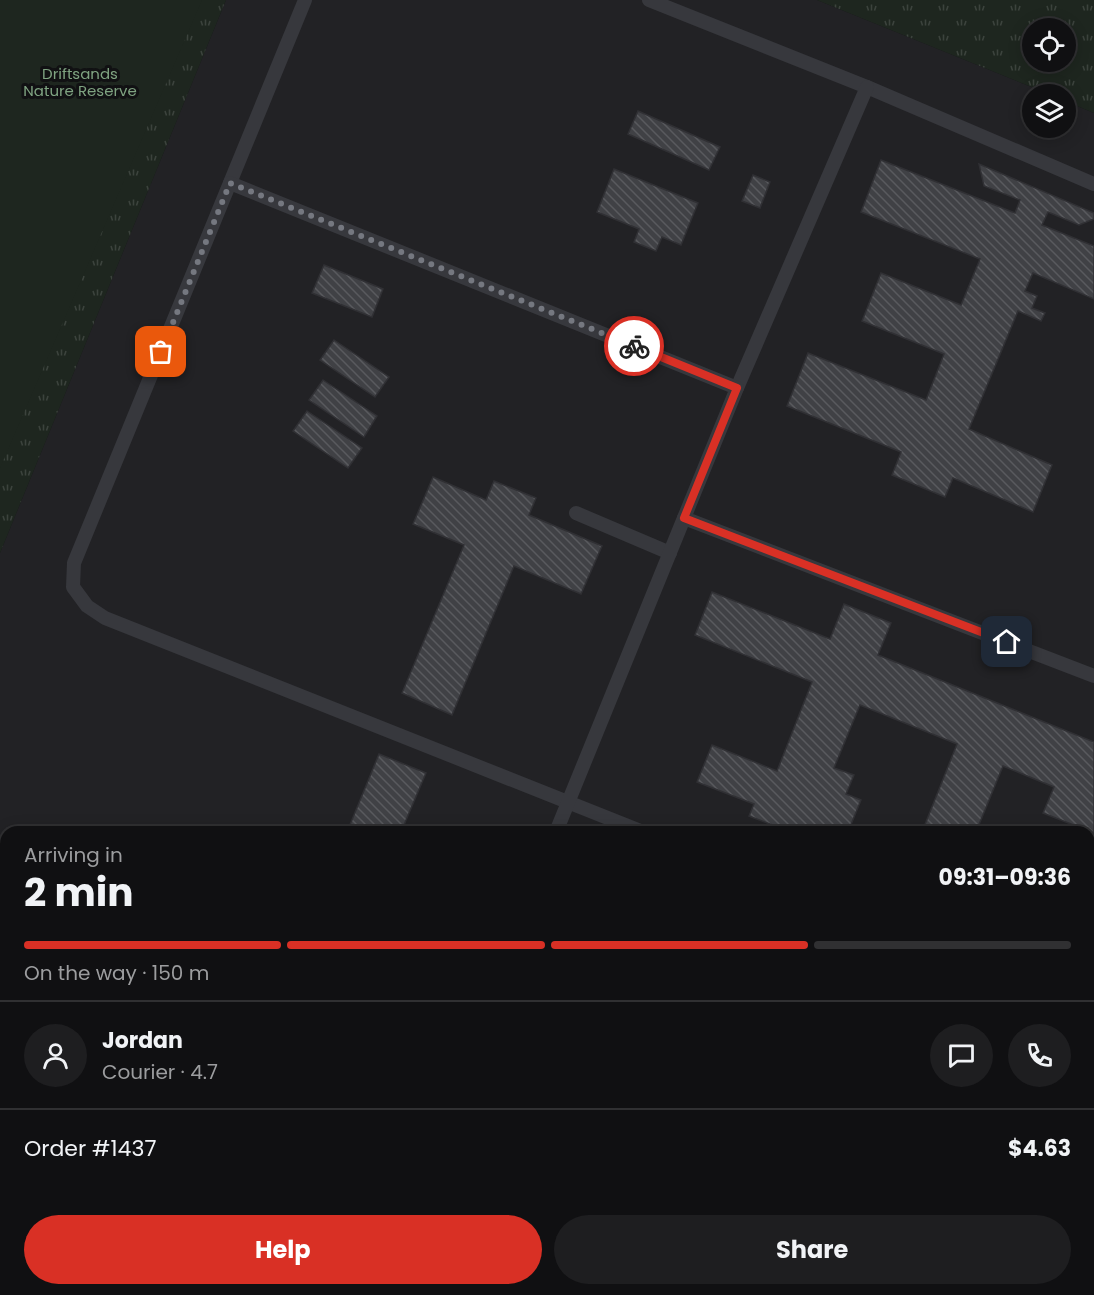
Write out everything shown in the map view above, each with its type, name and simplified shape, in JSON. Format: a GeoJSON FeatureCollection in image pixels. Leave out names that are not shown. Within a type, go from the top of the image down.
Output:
{"type":"FeatureCollection","features":[{"type":"Feature","properties":{"kind":"lane"},"geometry":{"type":"LineString","coordinates":[[305,0],[74,563],[73,587],[87,606],[105,618],[627,826]]}},
{"type":"Feature","properties":{"kind":"lane"},"geometry":{"type":"LineString","coordinates":[[649,0],[867,87],[1094,184]]}},
{"type":"Feature","properties":{"kind":"lane"},"geometry":{"type":"LineString","coordinates":[[558,826],[737,388],[867,87]]}},
{"type":"Feature","properties":{"kind":"lane"},"geometry":{"type":"LineString","coordinates":[[230,183],[737,388]]}},
{"type":"Feature","properties":{"kind":"lane"},"geometry":{"type":"LineString","coordinates":[[576,513],[670,553]]}},
{"type":"Feature","properties":{"kind":"lane"},"geometry":{"type":"LineString","coordinates":[[684,518],[1094,676]]}},
{"type":"Feature","properties":{"kind":"shaded area"},"geometry":{"type":"Polygon","coordinates":[[[226,0],[817,0],[1024,84],[1022,84],[1022,138],[1076,138],[1076,106],[1094,113],[1094,826],[0,826],[0,553],[226,0]]]}},
{"type":"Feature","properties":{"kind":"green space","name":"Driftsands Nature Reserve"},"geometry":{"type":"Polygon","coordinates":[[[0,0],[226,0],[0,553],[0,0]]]}},
{"type":"Feature","properties":{"kind":"green space","name":"Driftsands Nature Reserve"},"geometry":{"type":"Polygon","coordinates":[[[0,0],[202,0],[0,468],[0,0]]]}},
{"type":"Feature","properties":{"kind":"green space"},"geometry":{"type":"Polygon","coordinates":[[[817,0],[1094,0],[1094,113],[1076,106],[1076,84],[1024,84],[817,0]]]}},
{"type":"Feature","properties":{"kind":"building"},"geometry":{"type":"Polygon","coordinates":[[[638,111],[720,147],[709,170],[628,134],[638,111]]]}},
{"type":"Feature","properties":{"kind":"building"},"geometry":{"type":"Polygon","coordinates":[[[881,160],[1015,213],[1020,200],[984,186],[979,164],[1094,213],[1094,219],[1079,225],[1048,212],[1042,225],[1094,246],[1094,299],[1033,273],[1025,291],[1037,296],[1032,308],[1045,313],[1041,321],[1018,311],[969,429],[1052,465],[1033,512],[953,478],[945,497],[892,475],[901,452],[787,406],[808,353],[926,400],[944,354],[862,321],[881,273],[961,305],[980,259],[861,212],[881,160]]]}},
{"type":"Feature","properties":{"kind":"building"},"geometry":{"type":"Polygon","coordinates":[[[614,169],[698,203],[681,245],[662,237],[656,251],[634,242],[639,229],[597,212],[614,169]]]}},
{"type":"Feature","properties":{"kind":"building"},"geometry":{"type":"Polygon","coordinates":[[[753,175],[770,182],[760,208],[742,201],[753,175]]]}},
{"type":"Feature","properties":{"kind":"building"},"geometry":{"type":"Polygon","coordinates":[[[324,265],[383,289],[372,317],[312,293],[324,265]]]}},
{"type":"Feature","properties":{"kind":"building"},"geometry":{"type":"Polygon","coordinates":[[[334,340],[389,377],[375,397],[320,360],[334,340]]]}},
{"type":"Feature","properties":{"kind":"building"},"geometry":{"type":"Polygon","coordinates":[[[323,380],[377,416],[364,437],[309,400],[323,380]]]}},
{"type":"Feature","properties":{"kind":"building"},"geometry":{"type":"Polygon","coordinates":[[[307,411],[362,448],[348,468],[293,431],[307,411]]]}},
{"type":"Feature","properties":{"kind":"building"},"geometry":{"type":"Polygon","coordinates":[[[433,477],[486,500],[494,481],[536,498],[529,515],[602,546],[581,594],[514,566],[452,715],[402,693],[464,545],[413,524],[433,477]]]}},
{"type":"Feature","properties":{"kind":"building"},"geometry":{"type":"Polygon","coordinates":[[[712,592],[830,639],[844,604],[891,623],[878,655],[1094,742],[1094,826],[1076,826],[1043,813],[1054,787],[1003,766],[978,826],[924,826],[957,744],[860,705],[834,768],[854,775],[846,794],[861,800],[850,826],[775,826],[749,816],[754,804],[697,782],[712,745],[777,771],[812,682],[695,635],[712,592]]]}},
{"type":"Feature","properties":{"kind":"building"},"geometry":{"type":"Polygon","coordinates":[[[379,754],[426,773],[404,826],[349,826],[379,754]]]}},
{"type":"Feature","properties":{"kind":"way so far"},"geometry":{"type":"LineString","coordinates":[[161,352],[230,183],[634,346]]}},
{"type":"Feature","properties":{"kind":"route"},"geometry":{"type":"LineString","coordinates":[[634,346],[737,388],[684,518],[1007,642]]}}]}
